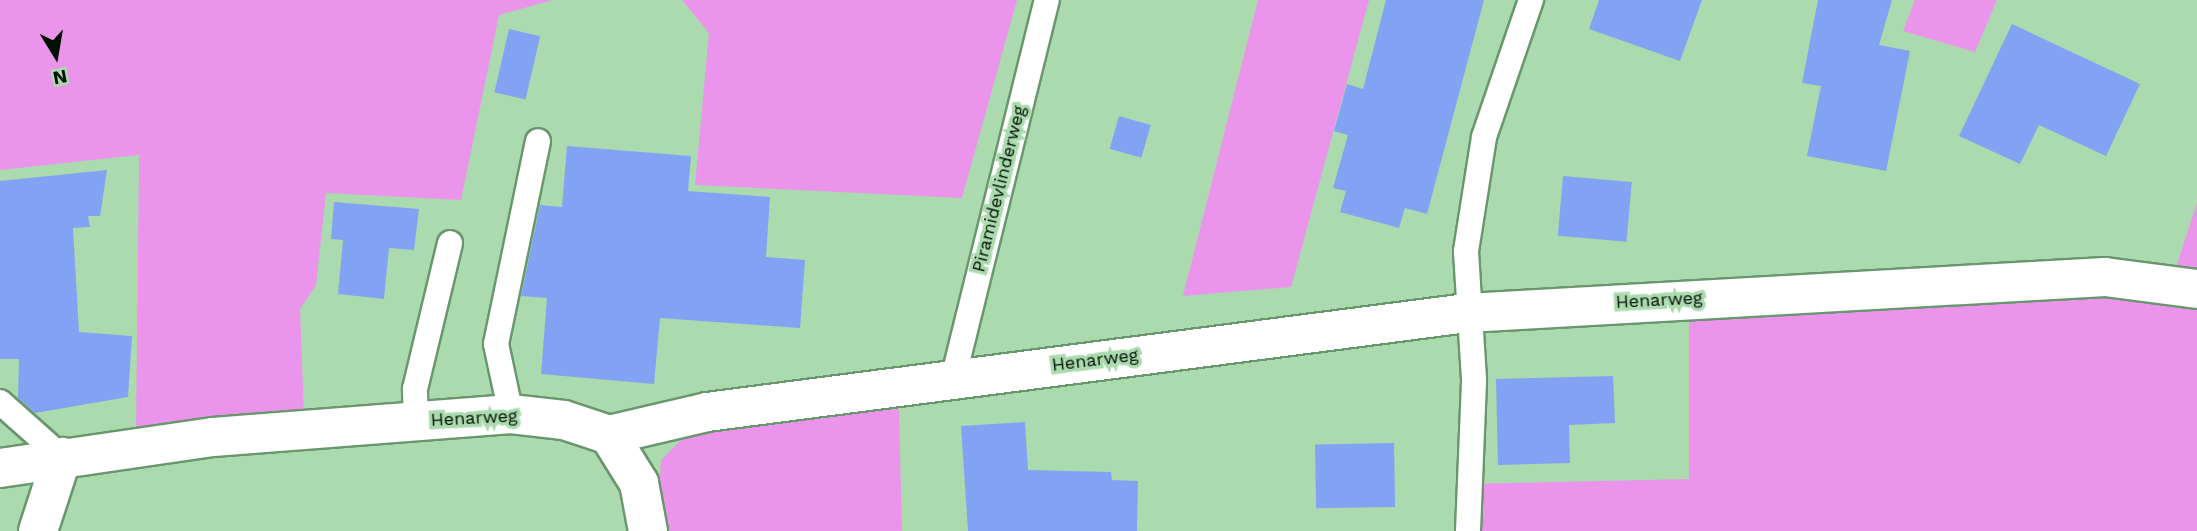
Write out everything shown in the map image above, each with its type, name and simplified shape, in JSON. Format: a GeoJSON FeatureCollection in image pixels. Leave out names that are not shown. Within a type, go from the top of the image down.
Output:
{"type":"FeatureCollection","features":[{"type":"Feature","properties":{"kind":"street","name":"Henarweg"},"geometry":{"type":"LineString","coordinates":[[0,468],[213,437],[510,414],[564,420],[609,435],[707,412],[1467,313],[2105,277],[2197,289]]}},
{"type":"Feature","properties":{"kind":"street"},"geometry":{"type":"LineString","coordinates":[[609,435],[639,483],[648,531]]}},
{"type":"Feature","properties":{"kind":"street"},"geometry":{"type":"LineString","coordinates":[[37,531],[62,457]]}},
{"type":"Feature","properties":{"kind":"lane","name":"Piramidevlinderweg"},"geometry":{"type":"LineString","coordinates":[[953,379],[1047,0]]}},
{"type":"Feature","properties":{"kind":"lane"},"geometry":{"type":"LineString","coordinates":[[1468,531],[1474,379],[1467,313],[1466,251],[1484,137],[1531,0]]}},
{"type":"Feature","properties":{"kind":"lane"},"geometry":{"type":"LineString","coordinates":[[510,414],[496,345],[538,141]]}},
{"type":"Feature","properties":{"kind":"lane"},"geometry":{"type":"LineString","coordinates":[[416,421],[415,389],[450,243]]}},
{"type":"Feature","properties":{"kind":"lane"},"geometry":{"type":"LineString","coordinates":[[0,402],[62,457]]}},
{"type":"Feature","properties":{"kind":"shaded area"},"geometry":{"type":"Polygon","coordinates":[[[0,0],[553,0],[499,15],[461,200],[326,193],[316,285],[300,309],[304,415],[136,433],[139,155],[0,170],[0,0]]]}},
{"type":"Feature","properties":{"kind":"shaded area"},"geometry":{"type":"Polygon","coordinates":[[[682,0],[1017,0],[962,198],[695,185],[709,33],[682,0]]]}},
{"type":"Feature","properties":{"kind":"shaded area"},"geometry":{"type":"Polygon","coordinates":[[[1258,0],[1369,0],[1291,287],[1183,296],[1258,0]]]}},
{"type":"Feature","properties":{"kind":"shaded area"},"geometry":{"type":"Polygon","coordinates":[[[1915,0],[1997,0],[1975,52],[1903,31],[1915,0]]]}},
{"type":"Feature","properties":{"kind":"shaded area"},"geometry":{"type":"Polygon","coordinates":[[[2197,203],[2197,271],[2176,267],[2197,203]]]}},
{"type":"Feature","properties":{"kind":"shaded area"},"geometry":{"type":"Polygon","coordinates":[[[2073,286],[2197,307],[2197,531],[1466,531],[1465,484],[1689,479],[1689,315],[1847,311],[2073,286]]]}},
{"type":"Feature","properties":{"kind":"shaded area"},"geometry":{"type":"Polygon","coordinates":[[[899,409],[902,531],[657,531],[661,460],[686,435],[739,419],[899,409]]]}},
{"type":"Feature","properties":{"kind":"building"},"geometry":{"type":"Polygon","coordinates":[[[1386,0],[1484,0],[1427,214],[1405,208],[1399,228],[1340,212],[1346,191],[1333,188],[1348,135],[1334,131],[1347,84],[1363,89],[1386,0]]]}},
{"type":"Feature","properties":{"kind":"building"},"geometry":{"type":"Polygon","coordinates":[[[1599,0],[1702,0],[1680,61],[1589,29],[1599,0]]]}},
{"type":"Feature","properties":{"kind":"building"},"geometry":{"type":"Polygon","coordinates":[[[1818,0],[1892,0],[1879,45],[1910,51],[1886,171],[1807,156],[1821,86],[1802,83],[1818,0]]]}},
{"type":"Feature","properties":{"kind":"building"},"geometry":{"type":"Polygon","coordinates":[[[2012,24],[2140,84],[2106,156],[2039,125],[2020,164],[1959,136],[2012,24]]]}},
{"type":"Feature","properties":{"kind":"building"},"geometry":{"type":"Polygon","coordinates":[[[509,29],[540,36],[526,100],[494,92],[509,29]]]}},
{"type":"Feature","properties":{"kind":"building"},"geometry":{"type":"Polygon","coordinates":[[[1119,116],[1151,125],[1141,158],[1110,149],[1119,116]]]}},
{"type":"Feature","properties":{"kind":"building"},"geometry":{"type":"Polygon","coordinates":[[[567,146],[691,156],[688,191],[770,197],[766,257],[805,260],[800,328],[660,318],[654,384],[541,374],[547,298],[521,296],[540,205],[562,207],[567,146]]]}},
{"type":"Feature","properties":{"kind":"building"},"geometry":{"type":"Polygon","coordinates":[[[107,170],[100,216],[88,216],[90,227],[73,228],[79,332],[132,336],[128,397],[35,413],[18,398],[19,359],[0,359],[0,181],[107,170]]]}},
{"type":"Feature","properties":{"kind":"building"},"geometry":{"type":"Polygon","coordinates":[[[1563,176],[1632,182],[1627,242],[1558,236],[1563,176]]]}},
{"type":"Feature","properties":{"kind":"building"},"geometry":{"type":"Polygon","coordinates":[[[334,202],[419,209],[414,250],[389,248],[384,299],[338,294],[343,240],[331,239],[334,202]]]}},
{"type":"Feature","properties":{"kind":"building"},"geometry":{"type":"Polygon","coordinates":[[[1613,376],[1615,423],[1569,425],[1570,463],[1498,465],[1496,379],[1613,376]]]}},
{"type":"Feature","properties":{"kind":"building"},"geometry":{"type":"Polygon","coordinates":[[[1025,422],[1028,470],[1111,472],[1112,480],[1138,481],[1137,531],[968,531],[961,426],[1025,422]]]}},
{"type":"Feature","properties":{"kind":"building"},"geometry":{"type":"Polygon","coordinates":[[[1394,443],[1395,507],[1316,508],[1315,444],[1394,443]]]}}]}
